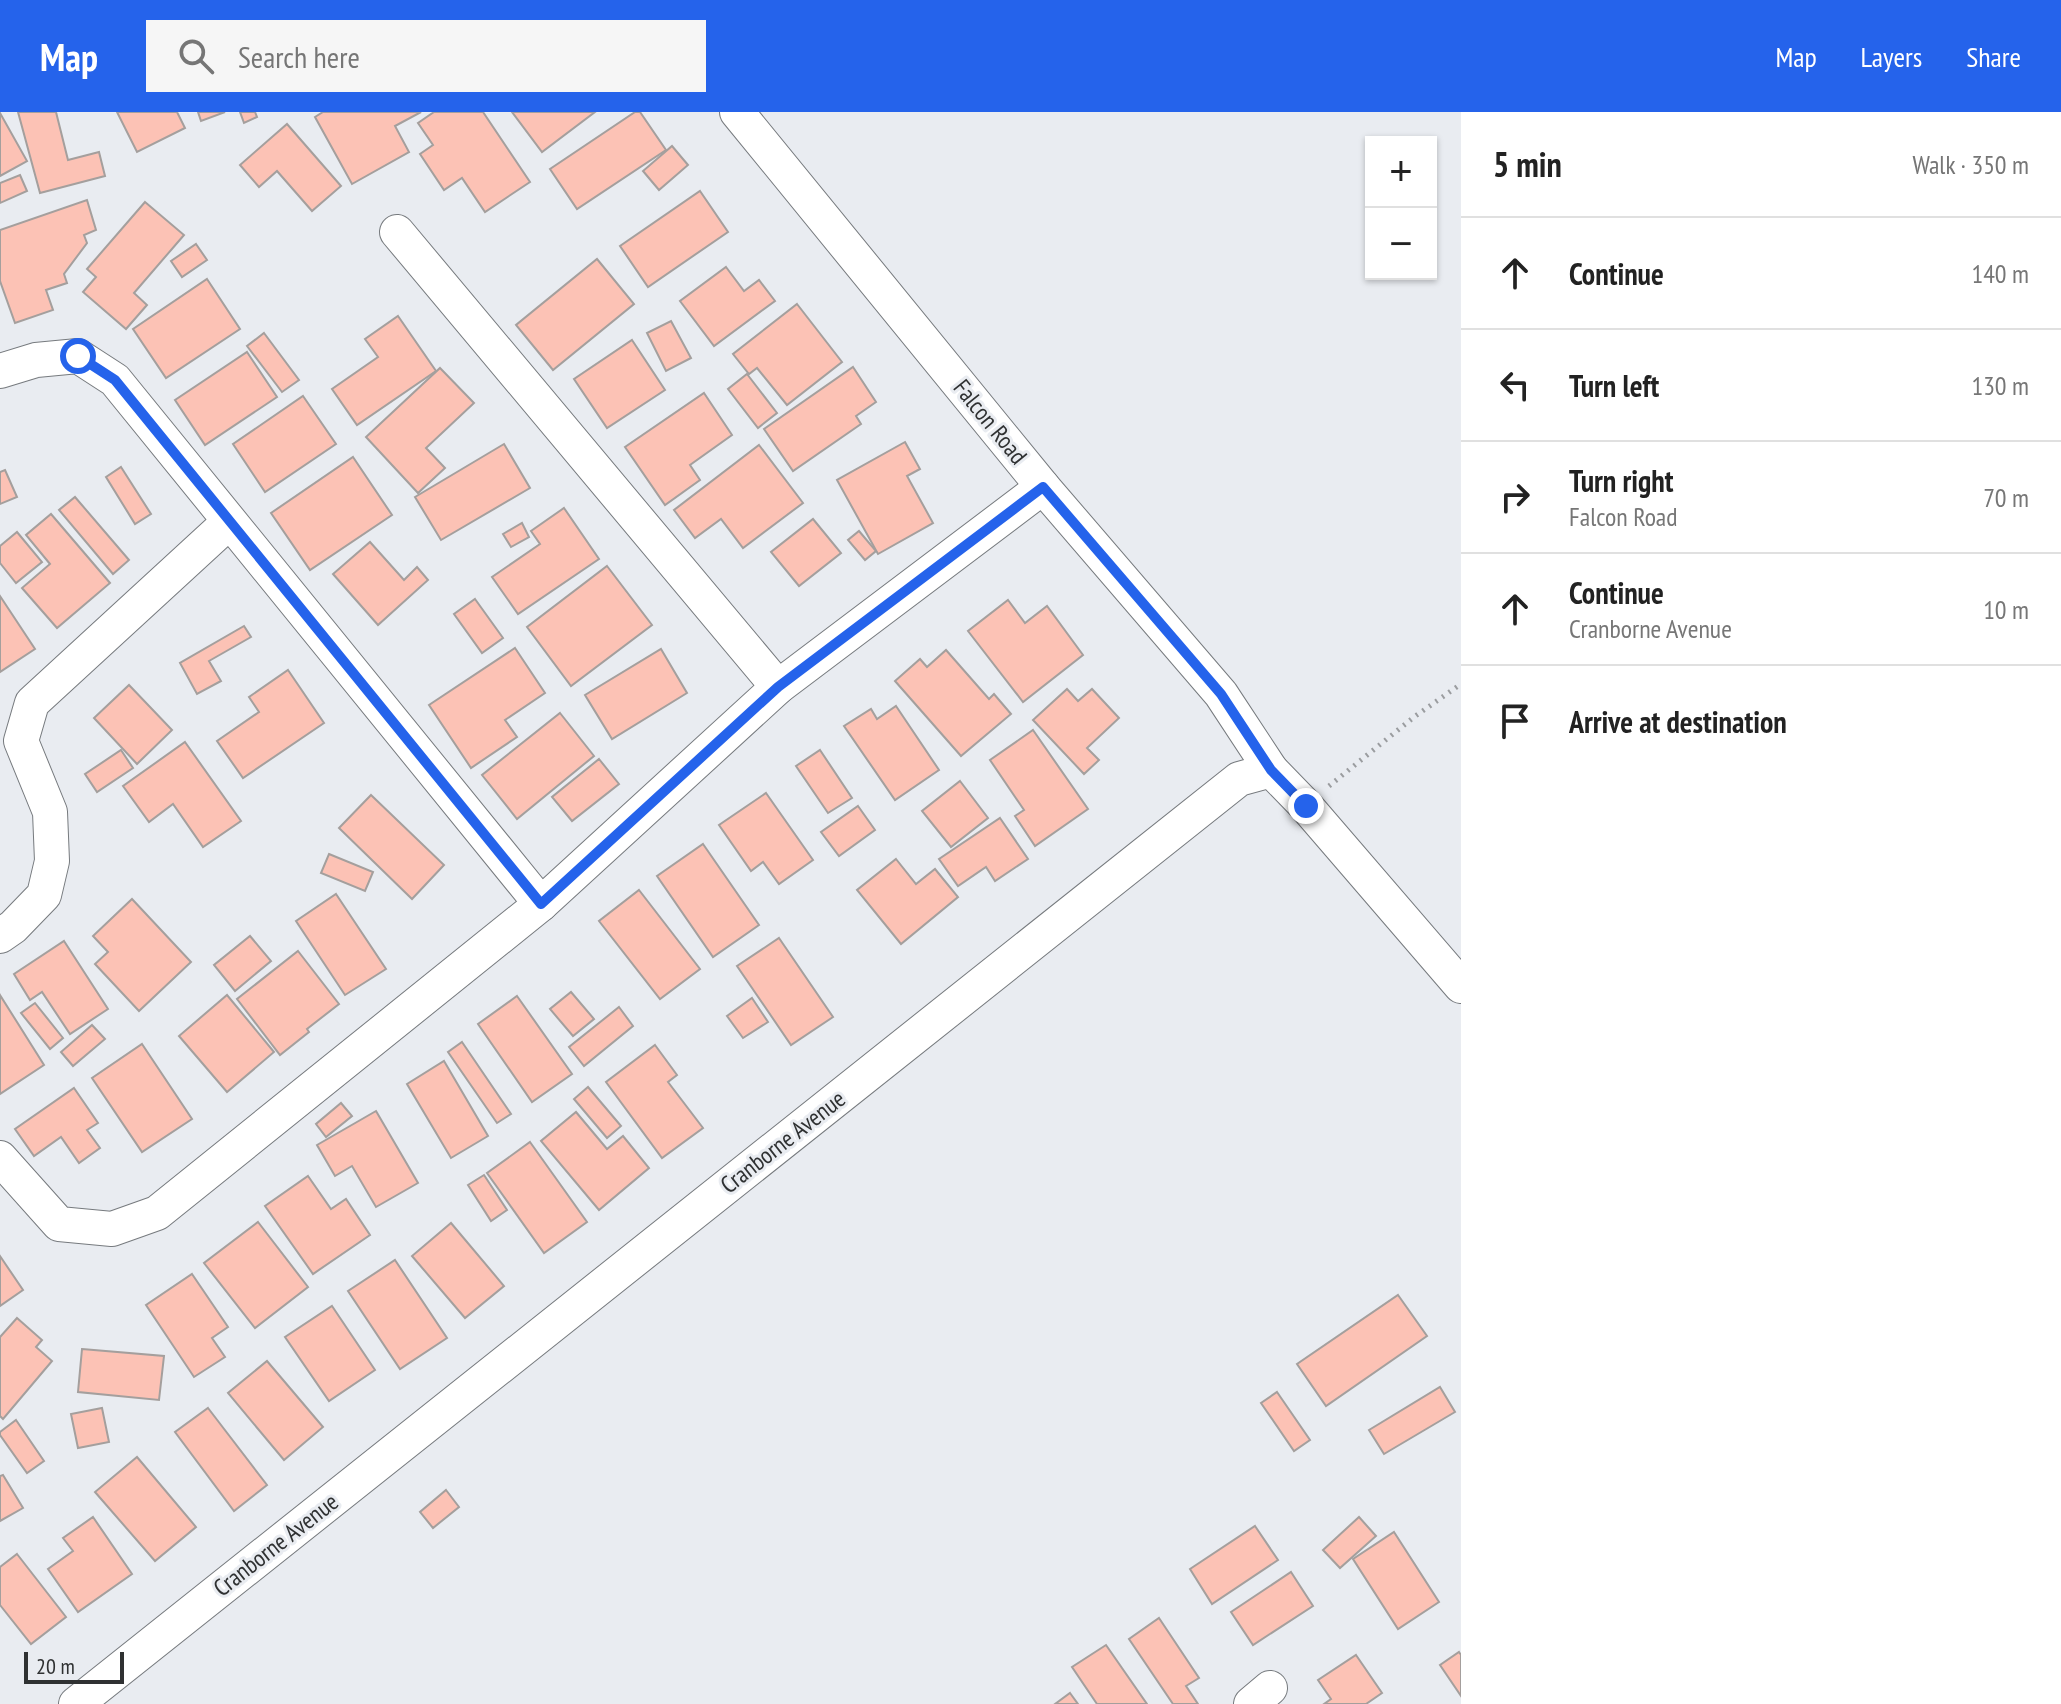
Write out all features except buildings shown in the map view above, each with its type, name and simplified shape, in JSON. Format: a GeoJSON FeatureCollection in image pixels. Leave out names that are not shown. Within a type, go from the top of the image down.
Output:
{"type":"FeatureCollection","features":[{"type":"Feature","properties":{"kind":"street","name":"Falcon Road"},"geometry":{"type":"LineString","coordinates":[[737,112],[1043,487],[1221,694],[1271,770]]}},
{"type":"Feature","properties":{"kind":"street"},"geometry":{"type":"LineString","coordinates":[[397,232],[778,687]]}},
{"type":"Feature","properties":{"kind":"street"},"geometry":{"type":"LineString","coordinates":[[0,371],[36,360],[78,356],[115,380],[541,904]]}},
{"type":"Feature","properties":{"kind":"street"},"geometry":{"type":"LineString","coordinates":[[0,1158],[59,1224],[112,1229],[157,1213],[541,904],[778,687],[1043,487]]}},
{"type":"Feature","properties":{"kind":"street"},"geometry":{"type":"LineString","coordinates":[[0,936],[44,895],[52,861],[50,812],[21,741],[32,703],[229,522]]}},
{"type":"Feature","properties":{"kind":"street"},"geometry":{"type":"LineString","coordinates":[[1271,770],[1306,806],[1461,986]]}},
{"type":"Feature","properties":{"kind":"street","name":"Cranborne Avenue"},"geometry":{"type":"LineString","coordinates":[[76,1704],[1239,779],[1271,770]]}},
{"type":"Feature","properties":{"kind":"path"},"geometry":{"type":"LineString","coordinates":[[1306,806],[1414,717],[1461,684]]}},
{"type":"Feature","properties":{"kind":"route"},"geometry":{"type":"LineString","coordinates":[[78,356],[115,380],[541,904],[778,687],[1043,487],[1221,694],[1271,770],[1306,806]]}}]}
